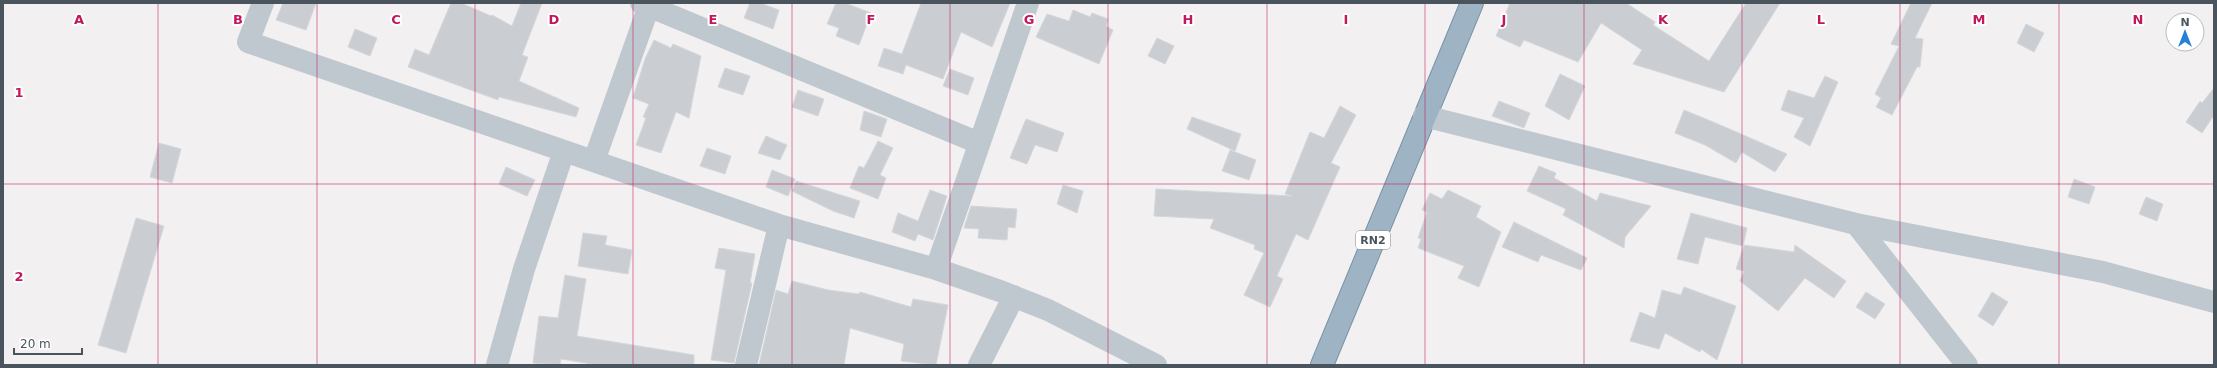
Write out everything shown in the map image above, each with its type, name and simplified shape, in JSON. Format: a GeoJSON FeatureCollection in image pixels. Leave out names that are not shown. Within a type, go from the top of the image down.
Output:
{"type":"FeatureCollection","features":[{"type":"Feature","properties":{"kind":"highway","name":"RN2"},"geometry":{"type":"LineString","coordinates":[[1322,365],[1472,3]]}},
{"type":"Feature","properties":{"kind":"street"},"geometry":{"type":"LineString","coordinates":[[263,3],[248,42],[780,225],[936,269],[1014,296],[1048,310],[1156,365]]}},
{"type":"Feature","properties":{"kind":"street"},"geometry":{"type":"LineString","coordinates":[[936,269],[1028,3]]}},
{"type":"Feature","properties":{"kind":"street"},"geometry":{"type":"LineString","coordinates":[[594,161],[647,4],[979,143]]}},
{"type":"Feature","properties":{"kind":"street"},"geometry":{"type":"LineString","coordinates":[[1424,116],[1856,224],[2103,272],[2214,302]]}},
{"type":"Feature","properties":{"kind":"street"},"geometry":{"type":"LineString","coordinates":[[497,365],[524,269],[564,151]]}},
{"type":"Feature","properties":{"kind":"street"},"geometry":{"type":"LineString","coordinates":[[1856,224],[1968,365]]}},
{"type":"Feature","properties":{"kind":"street"},"geometry":{"type":"LineString","coordinates":[[746,365],[780,225]]}},
{"type":"Feature","properties":{"kind":"street"},"geometry":{"type":"LineString","coordinates":[[979,365],[1014,296]]}},
{"type":"Feature","properties":{"kind":"building"},"geometry":{"type":"Polygon","coordinates":[[[283,3],[316,3],[306,30],[276,20],[283,3]]]}},
{"type":"Feature","properties":{"kind":"building"},"geometry":{"type":"Polygon","coordinates":[[[451,3],[461,3],[491,16],[492,15],[512,26],[521,3],[542,3],[522,55],[528,57],[519,81],[579,108],[576,117],[499,97],[498,100],[408,67],[415,49],[429,55],[451,3]]]}},
{"type":"Feature","properties":{"kind":"building"},"geometry":{"type":"Polygon","coordinates":[[[750,3],[760,3],[779,10],[773,29],[744,18],[750,3]]]}},
{"type":"Feature","properties":{"kind":"building"},"geometry":{"type":"Polygon","coordinates":[[[836,3],[845,3],[871,13],[859,45],[836,36],[839,28],[827,24],[836,3]]]}},
{"type":"Feature","properties":{"kind":"building"},"geometry":{"type":"Polygon","coordinates":[[[921,3],[1010,3],[992,47],[961,32],[943,79],[906,65],[903,74],[878,66],[884,48],[902,54],[921,3]]]}},
{"type":"Feature","properties":{"kind":"building"},"geometry":{"type":"Polygon","coordinates":[[[1510,3],[1626,3],[1655,22],[1653,25],[1709,61],[1746,3],[1780,3],[1724,92],[1633,64],[1642,50],[1601,23],[1578,62],[1524,40],[1520,47],[1496,36],[1510,3]]]}},
{"type":"Feature","properties":{"kind":"building"},"geometry":{"type":"Polygon","coordinates":[[[1911,3],[1932,3],[1915,38],[1923,39],[1920,67],[1917,67],[1892,115],[1876,107],[1881,98],[1875,94],[1899,46],[1891,44],[1911,3]]]}},
{"type":"Feature","properties":{"kind":"building"},"geometry":{"type":"Polygon","coordinates":[[[1073,10],[1090,17],[1092,13],[1108,19],[1106,26],[1113,30],[1099,64],[1036,37],[1047,14],[1069,21],[1073,10]]]}},
{"type":"Feature","properties":{"kind":"building"},"geometry":{"type":"Polygon","coordinates":[[[2026,24],[2044,33],[2034,52],[2017,43],[2026,24]]]}},
{"type":"Feature","properties":{"kind":"building"},"geometry":{"type":"Polygon","coordinates":[[[355,29],[377,38],[370,56],[348,47],[355,29]]]}},
{"type":"Feature","properties":{"kind":"building"},"geometry":{"type":"Polygon","coordinates":[[[1157,38],[1174,46],[1165,64],[1148,56],[1157,38]]]}},
{"type":"Feature","properties":{"kind":"building"},"geometry":{"type":"Polygon","coordinates":[[[654,40],[671,48],[673,44],[701,56],[689,118],[676,112],[661,153],[636,145],[646,118],[643,117],[649,104],[633,98],[645,59],[654,40]]]}},
{"type":"Feature","properties":{"kind":"building"},"geometry":{"type":"Polygon","coordinates":[[[725,68],[750,76],[743,95],[718,87],[725,68]]]}},
{"type":"Feature","properties":{"kind":"building"},"geometry":{"type":"Polygon","coordinates":[[[950,69],[974,78],[968,95],[943,86],[950,69]]]}},
{"type":"Feature","properties":{"kind":"building"},"geometry":{"type":"Polygon","coordinates":[[[1560,74],[1585,86],[1569,120],[1545,106],[1560,74]]]}},
{"type":"Feature","properties":{"kind":"building"},"geometry":{"type":"Polygon","coordinates":[[[1825,76],[1838,82],[1810,146],[1794,137],[1804,118],[1781,110],[1788,90],[1814,98],[1825,76]]]}},
{"type":"Feature","properties":{"kind":"building"},"geometry":{"type":"Polygon","coordinates":[[[2214,88],[2214,115],[2202,133],[2186,122],[2200,101],[2202,103],[2214,88]]]}},
{"type":"Feature","properties":{"kind":"building"},"geometry":{"type":"Polygon","coordinates":[[[798,90],[824,99],[818,116],[792,107],[798,90]]]}},
{"type":"Feature","properties":{"kind":"building"},"geometry":{"type":"Polygon","coordinates":[[[1499,101],[1530,113],[1524,128],[1492,116],[1499,101]]]}},
{"type":"Feature","properties":{"kind":"building"},"geometry":{"type":"Polygon","coordinates":[[[1340,106],[1356,115],[1331,163],[1340,167],[1308,240],[1296,234],[1277,276],[1283,279],[1270,307],[1244,295],[1264,253],[1254,249],[1255,245],[1210,228],[1214,219],[1154,216],[1156,189],[1292,196],[1285,194],[1310,132],[1324,138],[1340,106]]]}},
{"type":"Feature","properties":{"kind":"building"},"geometry":{"type":"Polygon","coordinates":[[[1684,110],[1787,154],[1775,172],[1742,152],[1736,163],[1705,145],[1675,133],[1684,110]]]}},
{"type":"Feature","properties":{"kind":"building"},"geometry":{"type":"Polygon","coordinates":[[[864,111],[887,119],[881,137],[860,130],[864,111]]]}},
{"type":"Feature","properties":{"kind":"building"},"geometry":{"type":"Polygon","coordinates":[[[1192,117],[1241,134],[1235,151],[1187,129],[1192,117]]]}},
{"type":"Feature","properties":{"kind":"building"},"geometry":{"type":"Polygon","coordinates":[[[1026,119],[1064,133],[1057,152],[1035,145],[1027,164],[1010,158],[1026,119]]]}},
{"type":"Feature","properties":{"kind":"building"},"geometry":{"type":"Polygon","coordinates":[[[766,136],[787,145],[780,160],[758,153],[766,136]]]}},
{"type":"Feature","properties":{"kind":"building"},"geometry":{"type":"Polygon","coordinates":[[[878,141],[893,148],[880,175],[886,178],[878,199],[850,188],[859,166],[864,168],[878,141]]]}},
{"type":"Feature","properties":{"kind":"building"},"geometry":{"type":"Polygon","coordinates":[[[159,143],[181,149],[172,183],[150,177],[159,143]]]}},
{"type":"Feature","properties":{"kind":"building"},"geometry":{"type":"Polygon","coordinates":[[[707,148],[731,156],[725,174],[700,166],[707,148]]]}},
{"type":"Feature","properties":{"kind":"building"},"geometry":{"type":"Polygon","coordinates":[[[1230,150],[1256,160],[1249,180],[1222,171],[1230,150]]]}},
{"type":"Feature","properties":{"kind":"building"},"geometry":{"type":"Polygon","coordinates":[[[1539,166],[1556,173],[1554,178],[1597,201],[1600,193],[1651,206],[1625,237],[1624,248],[1563,215],[1566,209],[1527,191],[1539,166]]]}},
{"type":"Feature","properties":{"kind":"building"},"geometry":{"type":"Polygon","coordinates":[[[506,167],[535,180],[527,196],[499,184],[506,167]]]}},
{"type":"Feature","properties":{"kind":"building"},"geometry":{"type":"Polygon","coordinates":[[[772,170],[795,179],[788,196],[766,187],[772,170]]]}},
{"type":"Feature","properties":{"kind":"building"},"geometry":{"type":"Polygon","coordinates":[[[2074,179],[2095,187],[2089,204],[2068,197],[2074,179]]]}},
{"type":"Feature","properties":{"kind":"building"},"geometry":{"type":"Polygon","coordinates":[[[796,181],[860,201],[854,218],[833,211],[792,191],[796,181]]]}},
{"type":"Feature","properties":{"kind":"building"},"geometry":{"type":"Polygon","coordinates":[[[1063,185],[1083,191],[1077,213],[1057,204],[1063,185]]]}},
{"type":"Feature","properties":{"kind":"building"},"geometry":{"type":"Polygon","coordinates":[[[930,190],[947,196],[933,240],[918,234],[915,241],[892,232],[898,213],[918,221],[930,190]]]}},
{"type":"Feature","properties":{"kind":"building"},"geometry":{"type":"Polygon","coordinates":[[[1448,190],[1481,206],[1476,217],[1501,232],[1479,287],[1458,278],[1464,266],[1418,248],[1421,239],[1418,238],[1427,212],[1422,210],[1430,193],[1442,199],[1448,190]]]}},
{"type":"Feature","properties":{"kind":"building"},"geometry":{"type":"Polygon","coordinates":[[[2146,197],[2163,204],[2157,221],[2139,214],[2146,197]]]}},
{"type":"Feature","properties":{"kind":"building"},"geometry":{"type":"Polygon","coordinates":[[[971,206],[1017,209],[1015,228],[1008,227],[1007,240],[978,238],[979,229],[964,228],[971,206]]]}},
{"type":"Feature","properties":{"kind":"building"},"geometry":{"type":"Polygon","coordinates":[[[1691,213],[1747,228],[1743,246],[1705,237],[1698,264],[1677,259],[1691,213]]]}},
{"type":"Feature","properties":{"kind":"building"},"geometry":{"type":"Polygon","coordinates":[[[136,218],[164,226],[126,353],[98,345],[136,218]]]}},
{"type":"Feature","properties":{"kind":"building"},"geometry":{"type":"Polygon","coordinates":[[[1514,222],[1587,258],[1581,270],[1541,255],[1538,262],[1502,247],[1514,222]]]}},
{"type":"Feature","properties":{"kind":"building"},"geometry":{"type":"Polygon","coordinates":[[[583,233],[607,236],[605,245],[632,250],[628,274],[578,266],[583,233]]]}},
{"type":"Feature","properties":{"kind":"building"},"geometry":{"type":"Polygon","coordinates":[[[1744,245],[1794,252],[1795,245],[1846,281],[1834,298],[1805,278],[1778,311],[1740,281],[1744,271],[1736,269],[1744,245]]]}},
{"type":"Feature","properties":{"kind":"building"},"geometry":{"type":"Polygon","coordinates":[[[719,248],[755,254],[750,283],[752,283],[734,363],[711,360],[726,270],[715,268],[719,248]]]}},
{"type":"Feature","properties":{"kind":"building"},"geometry":{"type":"Polygon","coordinates":[[[565,275],[586,279],[577,336],[694,355],[694,365],[598,365],[561,359],[560,365],[533,363],[539,316],[558,318],[565,275]]]}},
{"type":"Feature","properties":{"kind":"building"},"geometry":{"type":"Polygon","coordinates":[[[792,281],[828,290],[859,294],[860,292],[911,307],[913,299],[948,305],[936,365],[901,361],[904,344],[850,328],[844,365],[759,365],[776,290],[788,294],[792,281]]]}},
{"type":"Feature","properties":{"kind":"building"},"geometry":{"type":"Polygon","coordinates":[[[1684,287],[1736,306],[1717,360],[1701,349],[1700,352],[1665,333],[1659,349],[1630,341],[1640,312],[1655,318],[1662,290],[1681,295],[1684,287]]]}},
{"type":"Feature","properties":{"kind":"building"},"geometry":{"type":"Polygon","coordinates":[[[1866,292],[1885,304],[1875,319],[1856,307],[1866,292]]]}},
{"type":"Feature","properties":{"kind":"building"},"geometry":{"type":"Polygon","coordinates":[[[1992,292],[2008,302],[1993,326],[1978,316],[1992,292]]]}}]}
